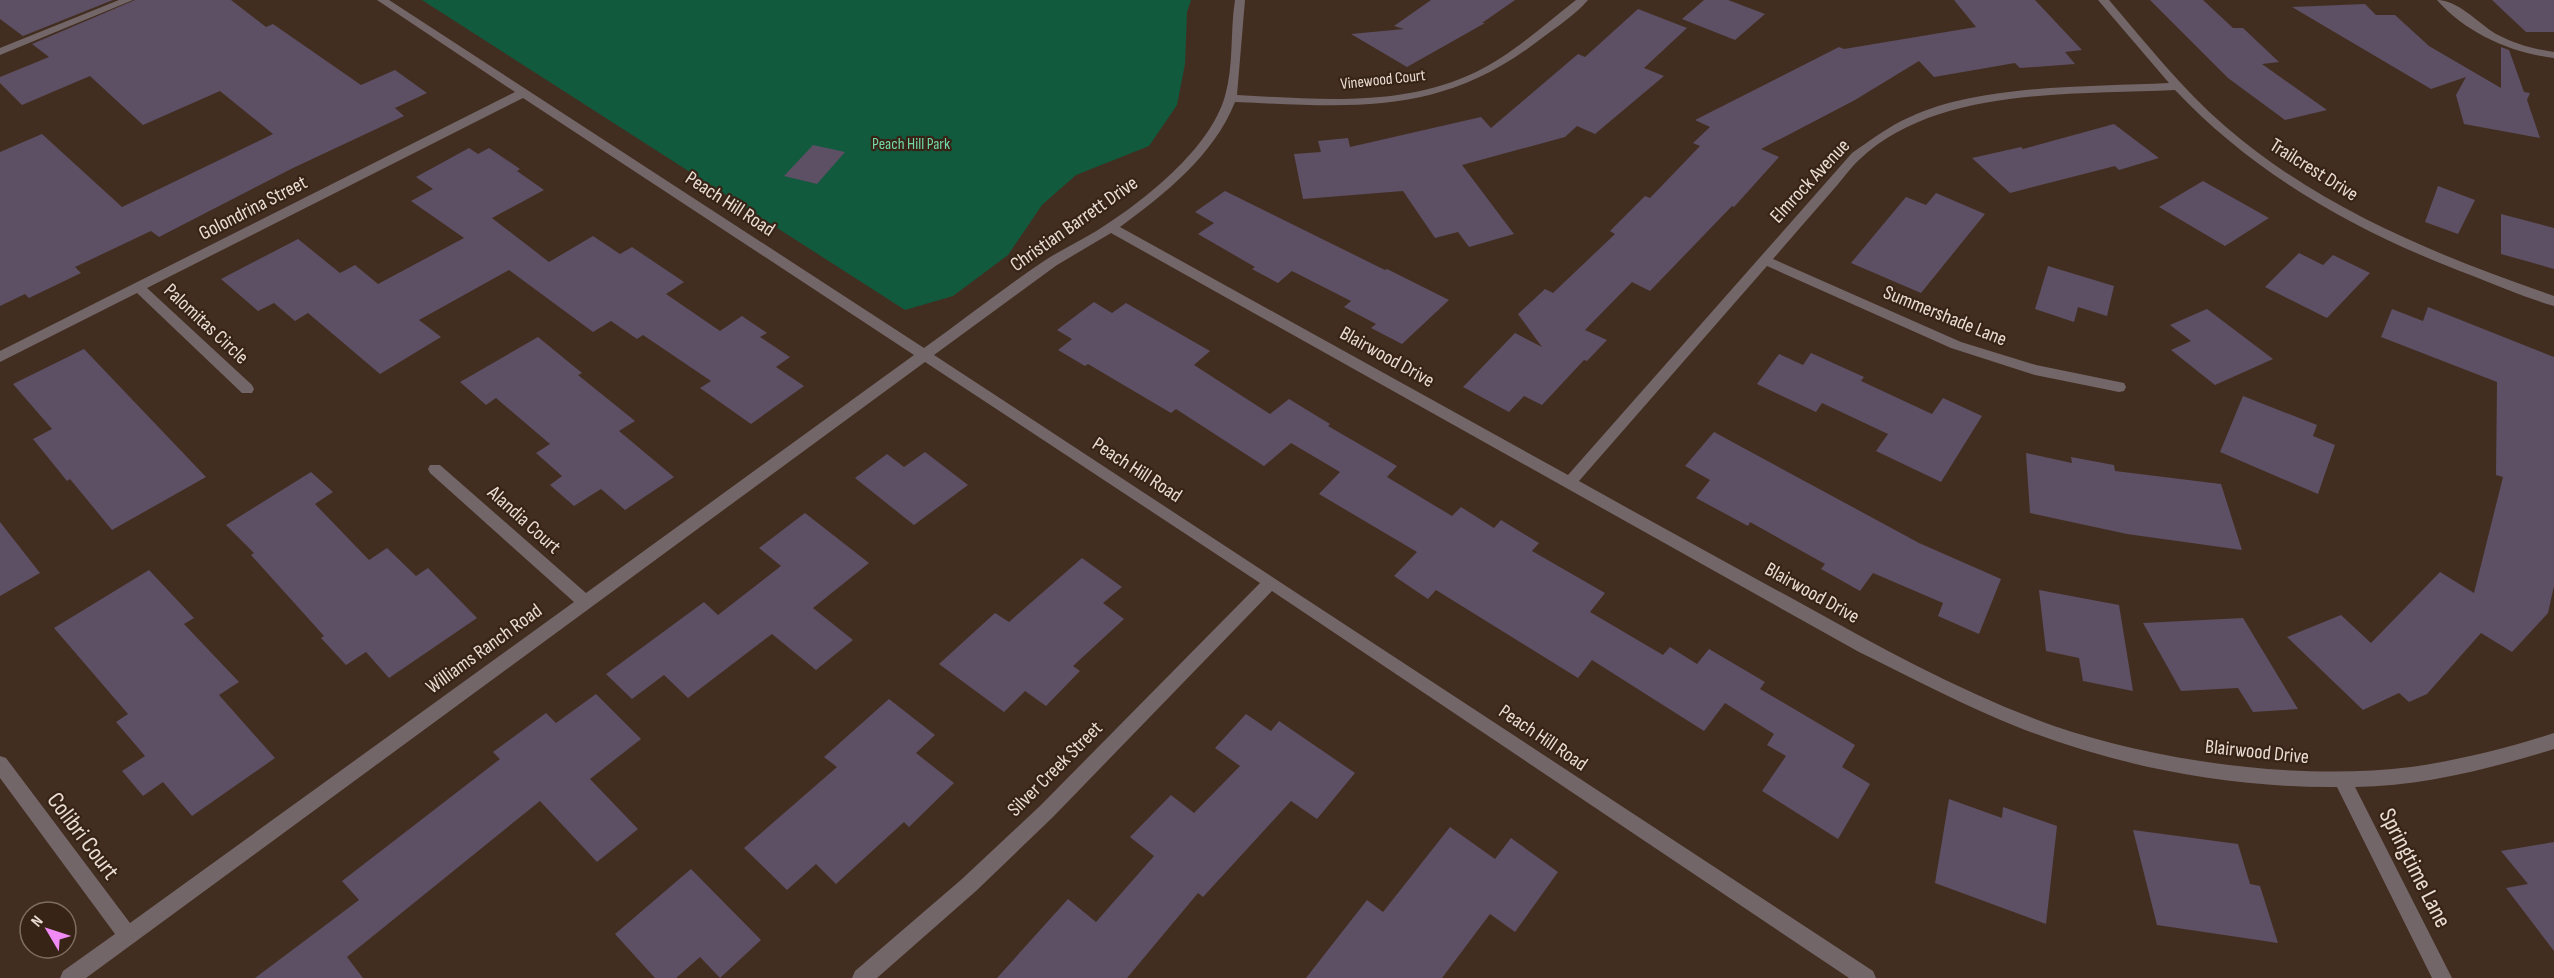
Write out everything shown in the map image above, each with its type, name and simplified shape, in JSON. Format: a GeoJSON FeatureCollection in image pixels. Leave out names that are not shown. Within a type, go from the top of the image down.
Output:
{"type":"FeatureCollection","features":[{"type":"Feature","properties":{"kind":"street"},"geometry":{"type":"LineString","coordinates":[[0,52],[128,0]]}},
{"type":"Feature","properties":{"kind":"street","name":"Peach Hill Road"},"geometry":{"type":"LineString","coordinates":[[382,0],[1271,582],[1866,978]]}},
{"type":"Feature","properties":{"kind":"street","name":"Christian Barrett Drive"},"geometry":{"type":"LineString","coordinates":[[924,355],[1052,262],[1111,228],[1174,177],[1192,159],[1220,122],[1230,98],[1237,66],[1237,16],[1240,0]]}},
{"type":"Feature","properties":{"kind":"street","name":"Vinewood Court"},"geometry":{"type":"LineString","coordinates":[[1230,98],[1325,102],[1394,98],[1432,92],[1479,75],[1523,46],[1583,0]]}},
{"type":"Feature","properties":{"kind":"street","name":"Trailcrest Drive"},"geometry":{"type":"LineString","coordinates":[[2103,0],[2176,86],[2260,160],[2331,206],[2438,258],[2554,301]]}},
{"type":"Feature","properties":{"kind":"street"},"geometry":{"type":"LineString","coordinates":[[2442,0],[2472,24],[2496,39],[2532,52],[2554,55]]}},
{"type":"Feature","properties":{"kind":"street","name":"Elmrock Avenue"},"geometry":{"type":"LineString","coordinates":[[1570,482],[1856,156],[1890,131],[1916,118],[1948,107],[2013,95],[2176,86]]}},
{"type":"Feature","properties":{"kind":"street","name":"Golondrina Street"},"geometry":{"type":"LineString","coordinates":[[0,357],[523,93]]}},
{"type":"Feature","properties":{"kind":"street","name":"Blairwood Drive"},"geometry":{"type":"LineString","coordinates":[[1111,228],[1865,647],[1991,709],[2041,729],[2102,749],[2209,769],[2299,779],[2343,781],[2418,775],[2506,758],[2554,741]]}},
{"type":"Feature","properties":{"kind":"street","name":"Summershade Lane"},"geometry":{"type":"LineString","coordinates":[[1764,260],[1956,345],[2035,370],[2119,387]]}},
{"type":"Feature","properties":{"kind":"street","name":"Palomitas Circle"},"geometry":{"type":"LineString","coordinates":[[139,288],[246,389]]}},
{"type":"Feature","properties":{"kind":"street","name":"Williams Ranch Road"},"geometry":{"type":"LineString","coordinates":[[70,978],[924,355]]}},
{"type":"Feature","properties":{"kind":"street","name":"Alandia Court"},"geometry":{"type":"LineString","coordinates":[[435,469],[585,602]]}},
{"type":"Feature","properties":{"kind":"street","name":"Silver Creek Street"},"geometry":{"type":"LineString","coordinates":[[862,978],[969,885],[1047,811],[1271,582]]}},
{"type":"Feature","properties":{"kind":"street","name":"Colibri Court"},"geometry":{"type":"LineString","coordinates":[[0,764],[128,936]]}},
{"type":"Feature","properties":{"kind":"street","name":"Springtime Lane"},"geometry":{"type":"LineString","coordinates":[[2343,781],[2442,978]]}},
{"type":"Feature","properties":{"kind":"green space","name":"Peach Hill Park"},"geometry":{"type":"Polygon","coordinates":[[[422,0],[1191,0],[1187,12],[1185,64],[1177,105],[1149,146],[1076,175],[1042,205],[1008,255],[953,296],[905,310],[422,0]]]}},
{"type":"Feature","properties":{"kind":"building"},"geometry":{"type":"Polygon","coordinates":[[[0,0],[113,0],[23,36],[0,19],[0,0]]]}},
{"type":"Feature","properties":{"kind":"building"},"geometry":{"type":"Polygon","coordinates":[[[135,0],[231,0],[266,27],[273,24],[361,85],[395,70],[427,93],[395,108],[404,116],[293,168],[159,237],[151,231],[75,267],[81,273],[29,298],[25,294],[0,306],[0,152],[42,134],[122,207],[273,134],[220,91],[143,125],[90,76],[22,105],[0,83],[0,77],[49,57],[32,44],[135,0]]]}},
{"type":"Feature","properties":{"kind":"building"},"geometry":{"type":"Polygon","coordinates":[[[1431,0],[1515,0],[1482,23],[1485,23],[1407,67],[1351,34],[1404,29],[1394,26],[1431,0]]]}},
{"type":"Feature","properties":{"kind":"building"},"geometry":{"type":"Polygon","coordinates":[[[1704,0],[1728,0],[1765,14],[1735,40],[1682,19],[1704,0]]]}},
{"type":"Feature","properties":{"kind":"building"},"geometry":{"type":"Polygon","coordinates":[[[1954,0],[2035,0],[2082,50],[2065,52],[2075,64],[2020,68],[2015,63],[1934,77],[1919,61],[1855,100],[1761,149],[1779,157],[1734,207],[1732,206],[1650,291],[1632,282],[1585,330],[1607,340],[1587,361],[1584,360],[1542,405],[1524,396],[1509,412],[1463,387],[1515,333],[1542,347],[1518,314],[1545,289],[1553,293],[1615,234],[1610,231],[1645,196],[1650,198],[1700,146],[1693,143],[1710,127],[1695,120],[1839,47],[1844,49],[1976,27],[1954,0]]]}},
{"type":"Feature","properties":{"kind":"building"},"geometry":{"type":"Polygon","coordinates":[[[2150,0],[2203,0],[2233,28],[2243,28],[2279,62],[2262,64],[2327,110],[2285,120],[2228,78],[2150,0]]]}},
{"type":"Feature","properties":{"kind":"building"},"geometry":{"type":"Polygon","coordinates":[[[2492,0],[2554,0],[2554,32],[2526,32],[2492,0]]]}},
{"type":"Feature","properties":{"kind":"building"},"geometry":{"type":"Polygon","coordinates":[[[2365,4],[2376,15],[2395,15],[2429,46],[2501,88],[2501,47],[2509,50],[2524,92],[2530,93],[2527,100],[2540,138],[2464,124],[2456,95],[2466,77],[2431,89],[2292,7],[2365,4]]]}},
{"type":"Feature","properties":{"kind":"building"},"geometry":{"type":"Polygon","coordinates":[[[1638,9],[1687,28],[1644,68],[1664,76],[1595,134],[1577,126],[1565,137],[1462,165],[1514,234],[1469,247],[1458,232],[1435,238],[1403,191],[1303,199],[1294,154],[1321,152],[1318,141],[1348,138],[1350,147],[1481,117],[1491,128],[1578,54],[1585,57],[1638,9]]]}},
{"type":"Feature","properties":{"kind":"building"},"geometry":{"type":"Polygon","coordinates":[[[2114,124],[2159,158],[2119,170],[2115,166],[2010,193],[1972,158],[2021,147],[2023,149],[2114,124]]]}},
{"type":"Feature","properties":{"kind":"building"},"geometry":{"type":"Polygon","coordinates":[[[813,145],[845,152],[817,184],[784,176],[813,145]]]}},
{"type":"Feature","properties":{"kind":"building"},"geometry":{"type":"Polygon","coordinates":[[[469,148],[478,154],[489,148],[520,169],[517,171],[544,190],[492,218],[549,262],[593,236],[620,254],[632,247],[684,282],[666,294],[720,331],[742,316],[767,333],[760,337],[790,357],[776,367],[804,386],[751,424],[700,388],[711,381],[643,335],[637,339],[611,321],[593,332],[509,270],[419,320],[441,337],[380,374],[308,313],[295,321],[274,303],[258,311],[221,279],[298,239],[340,273],[355,265],[378,284],[464,238],[411,201],[433,189],[416,177],[469,148]]]}},
{"type":"Feature","properties":{"kind":"building"},"geometry":{"type":"Polygon","coordinates":[[[2203,181],[2269,218],[2225,246],[2159,207],[2203,181]]]}},
{"type":"Feature","properties":{"kind":"building"},"geometry":{"type":"Polygon","coordinates":[[[2438,186],[2475,200],[2458,234],[2425,222],[2438,186]]]}},
{"type":"Feature","properties":{"kind":"building"},"geometry":{"type":"Polygon","coordinates":[[[1225,191],[1449,300],[1402,344],[1371,328],[1376,324],[1344,307],[1351,301],[1292,271],[1278,283],[1198,234],[1214,223],[1195,212],[1225,191]]]}},
{"type":"Feature","properties":{"kind":"building"},"geometry":{"type":"Polygon","coordinates":[[[1936,193],[1985,214],[1921,293],[1851,263],[1906,197],[1926,205],[1936,193]]]}},
{"type":"Feature","properties":{"kind":"building"},"geometry":{"type":"Polygon","coordinates":[[[2501,214],[2554,228],[2554,269],[2501,254],[2501,214]]]}},
{"type":"Feature","properties":{"kind":"building"},"geometry":{"type":"Polygon","coordinates":[[[2299,253],[2323,265],[2333,255],[2370,273],[2327,318],[2265,287],[2299,253]]]}},
{"type":"Feature","properties":{"kind":"building"},"geometry":{"type":"Polygon","coordinates":[[[2048,266],[2114,286],[2107,316],[2078,307],[2074,322],[2035,309],[2048,266]]]}},
{"type":"Feature","properties":{"kind":"building"},"geometry":{"type":"Polygon","coordinates":[[[1094,302],[1112,313],[1126,303],[1210,351],[1194,365],[1270,414],[1289,399],[1330,424],[1328,426],[1397,466],[1387,477],[1452,516],[1461,507],[1494,528],[1501,520],[1539,543],[1532,551],[1605,593],[1590,612],[1663,655],[1670,647],[1697,664],[1709,649],[1765,682],[1760,689],[1855,745],[1842,767],[1870,784],[1838,839],[1762,791],[1786,756],[1767,745],[1774,734],[1725,703],[1704,731],[1592,660],[1578,678],[1436,590],[1428,599],[1394,576],[1417,552],[1319,494],[1340,472],[1291,443],[1264,466],[1176,409],[1171,413],[1088,364],[1085,366],[1058,350],[1072,339],[1057,330],[1094,302]]]}},
{"type":"Feature","properties":{"kind":"building"},"geometry":{"type":"Polygon","coordinates":[[[2428,307],[2554,357],[2554,586],[2548,613],[2512,652],[2481,633],[2427,694],[2409,702],[2399,693],[2363,710],[2287,637],[2341,615],[2371,643],[2440,572],[2474,593],[2503,477],[2496,475],[2497,382],[2381,337],[2392,309],[2423,321],[2428,307]]]}},
{"type":"Feature","properties":{"kind":"building"},"geometry":{"type":"Polygon","coordinates":[[[2207,309],[2273,359],[2215,385],[2171,350],[2191,341],[2170,325],[2207,309]]]}},
{"type":"Feature","properties":{"kind":"building"},"geometry":{"type":"Polygon","coordinates":[[[538,337],[582,373],[578,375],[635,421],[619,431],[674,477],[625,510],[601,489],[574,506],[550,485],[562,476],[536,453],[550,444],[496,398],[486,405],[460,382],[538,337]]]}},
{"type":"Feature","properties":{"kind":"building"},"geometry":{"type":"Polygon","coordinates":[[[84,349],[206,477],[112,530],[70,479],[67,481],[33,439],[52,429],[13,384],[84,349]]]}},
{"type":"Feature","properties":{"kind":"building"},"geometry":{"type":"Polygon","coordinates":[[[1811,353],[1864,377],[1861,381],[1932,414],[1943,398],[1982,416],[1941,482],[1876,451],[1888,434],[1822,403],[1816,412],[1757,384],[1779,354],[1803,365],[1811,353]]]}},
{"type":"Feature","properties":{"kind":"building"},"geometry":{"type":"Polygon","coordinates":[[[2243,396],[2317,425],[2313,436],[2335,445],[2318,494],[2220,452],[2243,396]]]}},
{"type":"Feature","properties":{"kind":"building"},"geometry":{"type":"Polygon","coordinates":[[[1714,432],[1919,543],[2001,579],[1979,634],[1938,616],[1943,603],[1873,573],[1860,591],[1821,569],[1825,564],[1750,522],[1748,526],[1696,498],[1710,480],[1685,466],[1714,432]]]}},
{"type":"Feature","properties":{"kind":"building"},"geometry":{"type":"Polygon","coordinates":[[[925,452],[968,485],[914,525],[855,478],[887,454],[904,467],[925,452]]]}},
{"type":"Feature","properties":{"kind":"building"},"geometry":{"type":"Polygon","coordinates":[[[2026,453],[2072,463],[2071,457],[2114,465],[2115,471],[2221,484],[2242,550],[2127,534],[2030,513],[2026,453]]]}},
{"type":"Feature","properties":{"kind":"building"},"geometry":{"type":"Polygon","coordinates":[[[311,472],[333,492],[315,504],[369,560],[387,548],[416,576],[428,568],[477,618],[389,678],[366,652],[346,665],[321,638],[324,636],[251,555],[254,553],[226,525],[311,472]]]}},
{"type":"Feature","properties":{"kind":"building"},"geometry":{"type":"Polygon","coordinates":[[[805,513],[869,563],[813,608],[853,640],[816,670],[772,634],[688,698],[664,675],[632,699],[606,674],[704,602],[718,615],[781,566],[759,548],[805,513]]]}},
{"type":"Feature","properties":{"kind":"building"},"geometry":{"type":"Polygon","coordinates":[[[0,522],[40,573],[0,596],[0,522]]]}},
{"type":"Feature","properties":{"kind":"building"},"geometry":{"type":"Polygon","coordinates":[[[1082,558],[1122,587],[1103,603],[1124,619],[1073,666],[1080,671],[1046,706],[1025,691],[1004,712],[939,664],[995,613],[1009,622],[1082,558]]]}},
{"type":"Feature","properties":{"kind":"building"},"geometry":{"type":"Polygon","coordinates":[[[149,570],[194,618],[184,624],[239,682],[219,695],[275,758],[192,816],[163,782],[143,796],[122,771],[145,756],[116,722],[128,714],[54,628],[149,570]]]}},
{"type":"Feature","properties":{"kind":"building"},"geometry":{"type":"Polygon","coordinates":[[[2039,590],[2119,605],[2133,691],[2083,681],[2079,658],[2046,651],[2039,590]]]}},
{"type":"Feature","properties":{"kind":"building"},"geometry":{"type":"Polygon","coordinates":[[[2243,618],[2298,709],[2253,712],[2238,688],[2181,691],[2143,623],[2243,618]]]}},
{"type":"Feature","properties":{"kind":"building"},"geometry":{"type":"Polygon","coordinates":[[[596,694],[641,739],[590,779],[638,829],[597,862],[540,801],[347,957],[363,978],[255,978],[359,900],[342,881],[500,759],[493,752],[546,713],[556,723],[596,694]]]}},
{"type":"Feature","properties":{"kind":"building"},"geometry":{"type":"Polygon","coordinates":[[[889,699],[935,735],[916,753],[954,783],[909,827],[904,822],[836,884],[816,864],[787,890],[744,848],[837,767],[824,757],[889,699]]]}},
{"type":"Feature","properties":{"kind":"building"},"geometry":{"type":"Polygon","coordinates":[[[1246,714],[1271,731],[1279,721],[1355,773],[1317,819],[1291,801],[1203,897],[1198,893],[1127,978],[997,978],[1068,899],[1096,922],[1154,856],[1130,837],[1171,795],[1194,813],[1240,766],[1215,748],[1246,714]]]}},
{"type":"Feature","properties":{"kind":"building"},"geometry":{"type":"Polygon","coordinates":[[[1949,799],[2002,818],[2003,807],[2057,826],[2046,924],[1935,883],[1949,799]]]}},
{"type":"Feature","properties":{"kind":"building"},"geometry":{"type":"Polygon","coordinates":[[[1450,827],[1495,859],[1511,838],[1558,872],[1515,932],[1490,914],[1442,978],[1306,978],[1367,900],[1383,912],[1450,827]]]}},
{"type":"Feature","properties":{"kind":"building"},"geometry":{"type":"Polygon","coordinates":[[[2133,830],[2238,844],[2250,884],[2260,886],[2278,943],[2157,925],[2133,830]]]}},
{"type":"Feature","properties":{"kind":"building"},"geometry":{"type":"Polygon","coordinates":[[[2554,842],[2554,951],[2506,888],[2528,884],[2501,851],[2554,842]]]}},
{"type":"Feature","properties":{"kind":"building"},"geometry":{"type":"Polygon","coordinates":[[[691,869],[761,940],[720,978],[700,957],[676,978],[655,978],[615,934],[691,869]]]}}]}
